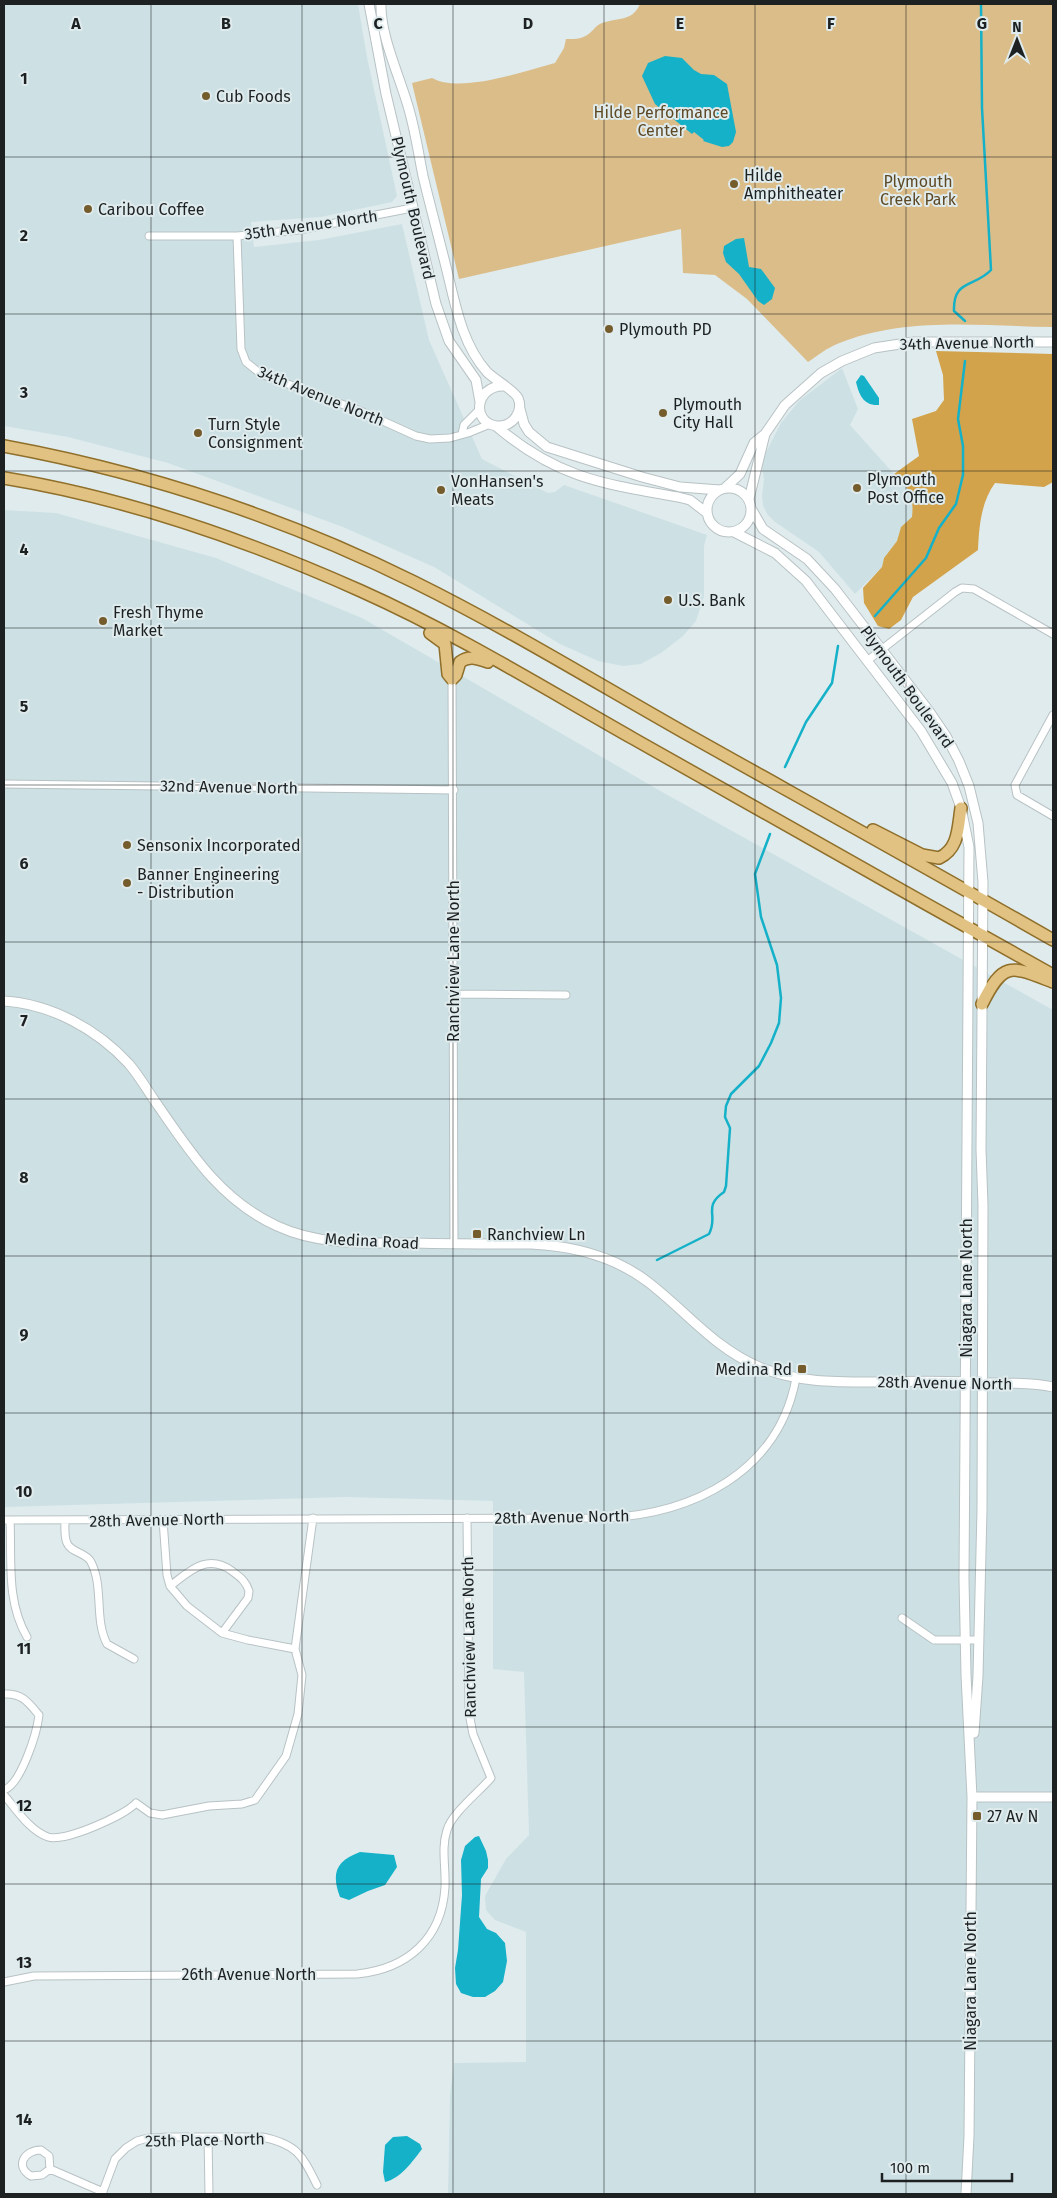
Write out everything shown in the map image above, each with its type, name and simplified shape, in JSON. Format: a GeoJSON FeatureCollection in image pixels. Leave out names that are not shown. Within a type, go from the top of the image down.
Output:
{"type":"FeatureCollection","features":[{"type":"Feature","properties":{"kind":"main road"},"geometry":{"type":"LineString","coordinates":[[4,446],[88,463],[166,485],[259,516],[414,582],[470,611],[1053,940]]}},
{"type":"Feature","properties":{"kind":"main road"},"geometry":{"type":"LineString","coordinates":[[4,478],[78,493],[156,514],[228,537],[297,563],[361,591],[505,666],[1053,975]]}},
{"type":"Feature","properties":{"kind":"main road"},"geometry":{"type":"LineString","coordinates":[[334,580],[361,599],[442,640],[447,650],[448,674],[452,679],[456,675],[460,662],[465,658],[470,657],[505,666]]}},
{"type":"Feature","properties":{"kind":"main road"},"geometry":{"type":"LineString","coordinates":[[842,820],[878,832],[922,855],[934,858],[945,856],[955,844],[961,808]]}},
{"type":"Feature","properties":{"kind":"main road"},"geometry":{"type":"LineString","coordinates":[[982,1004],[995,979],[1006,971],[1021,970],[1053,982]]}},
{"type":"Feature","properties":{"kind":"street","name":"Plymouth Boulevard"},"geometry":{"type":"LineString","coordinates":[[369,4],[386,94],[440,318],[449,341],[476,380],[480,406]]}},
{"type":"Feature","properties":{"kind":"street","name":"Plymouth Boulevard"},"geometry":{"type":"LineString","coordinates":[[381,4],[390,49],[411,116],[423,176],[458,316],[477,359],[503,386]]}},
{"type":"Feature","properties":{"kind":"street","name":"35th Avenue North"},"geometry":{"type":"LineString","coordinates":[[149,236],[237,236],[327,226],[412,208]]}},
{"type":"Feature","properties":{"kind":"street","name":"34th Avenue North"},"geometry":{"type":"LineString","coordinates":[[237,236],[241,348],[246,362],[252,369],[270,378],[355,408],[416,436],[440,439],[493,425]]}},
{"type":"Feature","properties":{"kind":"street","name":"34th Avenue North"},"geometry":{"type":"LineString","coordinates":[[723,489],[740,474],[754,443],[765,434],[785,405],[821,373],[842,360],[874,348],[913,342],[1053,342]]}},
{"type":"Feature","properties":{"kind":"street"},"geometry":{"type":"LineString","coordinates":[[462,434],[464,425],[480,406],[486,392],[491,388],[503,386],[516,394],[524,424],[529,432],[547,447],[680,487],[723,489],[738,490],[749,499],[752,510],[747,524],[734,532],[716,528],[710,522],[707,513],[710,500],[723,489]]}},
{"type":"Feature","properties":{"kind":"street"},"geometry":{"type":"LineString","coordinates":[[480,406],[485,420],[545,460],[569,473],[600,483],[690,500],[707,513]]}},
{"type":"Feature","properties":{"kind":"street"},"geometry":{"type":"LineString","coordinates":[[493,425],[509,424],[514,420],[520,408]]}},
{"type":"Feature","properties":{"kind":"street","name":"34th Avenue North"},"geometry":{"type":"LineString","coordinates":[[749,499],[765,434]]}},
{"type":"Feature","properties":{"kind":"street","name":"Plymouth Boulevard"},"geometry":{"type":"LineString","coordinates":[[752,510],[763,529],[798,552],[815,567],[882,648],[946,736],[967,780],[976,810],[981,838],[982,935]]}},
{"type":"Feature","properties":{"kind":"street","name":"Plymouth Boulevard"},"geometry":{"type":"LineString","coordinates":[[734,532],[775,553],[796,572],[867,660],[936,753],[950,778],[961,808],[969,847],[970,892],[968,928]]}},
{"type":"Feature","properties":{"kind":"street"},"geometry":{"type":"LineString","coordinates":[[867,660],[955,592],[968,588],[974,589],[1053,634]]}},
{"type":"Feature","properties":{"kind":"street","name":"Ranchview Lane North"},"geometry":{"type":"LineString","coordinates":[[452,679],[454,790],[454,1244]]}},
{"type":"Feature","properties":{"kind":"street"},"geometry":{"type":"LineString","coordinates":[[1053,715],[1016,780],[1015,790],[1021,798],[1053,816]]}},
{"type":"Feature","properties":{"kind":"street","name":"32nd Avenue North"},"geometry":{"type":"LineString","coordinates":[[4,784],[454,790]]}},
{"type":"Feature","properties":{"kind":"street","name":"Niagara Lane North"},"geometry":{"type":"LineString","coordinates":[[966,2194],[969,2136],[972,1797],[965,1640],[968,928]]}},
{"type":"Feature","properties":{"kind":"street","name":"Niagara Lane North"},"geometry":{"type":"LineString","coordinates":[[971,1768],[979,1640],[982,1382],[982,935]]}},
{"type":"Feature","properties":{"kind":"street"},"geometry":{"type":"LineString","coordinates":[[453,994],[566,995]]}},
{"type":"Feature","properties":{"kind":"street","name":"Medina Road"},"geometry":{"type":"LineString","coordinates":[[4,1001],[38,1007],[63,1016],[88,1029],[110,1046],[129,1065],[193,1158],[211,1179],[231,1198],[253,1214],[278,1226],[330,1241],[556,1245],[604,1257],[648,1282],[718,1344],[760,1368],[796,1378]]}},
{"type":"Feature","properties":{"kind":"street","name":"28th Avenue North"},"geometry":{"type":"LineString","coordinates":[[7,1520],[630,1516],[671,1507],[703,1495],[724,1483],[762,1453],[786,1416],[796,1378],[832,1382],[965,1381],[1053,1387]]}},
{"type":"Feature","properties":{"kind":"street"},"geometry":{"type":"LineString","coordinates":[[4,1795],[27,1822],[47,1836],[57,1838],[89,1828],[131,1809],[136,1803],[150,1813],[162,1815],[209,1806],[242,1804],[255,1800],[272,1778],[290,1747],[298,1714],[302,1675],[295,1649],[313,1518]]}},
{"type":"Feature","properties":{"kind":"street","name":"Ranchview Lane North"},"geometry":{"type":"LineString","coordinates":[[445,1886],[444,1840],[447,1829],[451,1820],[491,1778],[473,1734],[469,1713],[467,1518]]}},
{"type":"Feature","properties":{"kind":"street"},"geometry":{"type":"LineString","coordinates":[[7,1520],[16,1617],[26,1637]]}},
{"type":"Feature","properties":{"kind":"street"},"geometry":{"type":"LineString","coordinates":[[65,1520],[67,1543],[70,1548],[87,1557],[91,1562],[99,1594],[104,1638],[112,1648],[134,1659]]}},
{"type":"Feature","properties":{"kind":"street"},"geometry":{"type":"LineString","coordinates":[[163,1520],[166,1566],[170,1586],[187,1606],[222,1633],[295,1649]]}},
{"type":"Feature","properties":{"kind":"street"},"geometry":{"type":"LineString","coordinates":[[170,1586],[199,1566],[206,1564],[224,1565],[242,1578],[250,1591],[248,1598],[222,1633]]}},
{"type":"Feature","properties":{"kind":"street"},"geometry":{"type":"LineString","coordinates":[[902,1618],[934,1640],[979,1640]]}},
{"type":"Feature","properties":{"kind":"street"},"geometry":{"type":"LineString","coordinates":[[4,1694],[15,1694],[27,1700],[39,1715],[37,1730],[20,1771],[10,1788],[4,1790]]}},
{"type":"Feature","properties":{"kind":"street"},"geometry":{"type":"LineString","coordinates":[[972,1797],[1053,1797]]}},
{"type":"Feature","properties":{"kind":"street","name":"26th Avenue North"},"geometry":{"type":"LineString","coordinates":[[4,1982],[34,1976],[374,1972],[406,1959],[425,1941],[438,1919],[444,1903],[445,1886]]}},
{"type":"Feature","properties":{"kind":"street"},"geometry":{"type":"LineString","coordinates":[[208,2137],[209,2194]]}},
{"type":"Feature","properties":{"kind":"street","name":"25th Place North"},"geometry":{"type":"LineString","coordinates":[[103,2193],[115,2159],[126,2148],[137,2141],[148,2138],[262,2137],[290,2145],[306,2163],[317,2185]]}},
{"type":"Feature","properties":{"kind":"street"},"geometry":{"type":"LineString","coordinates":[[50,2169],[103,2193]]}},
{"type":"Feature","properties":{"kind":"shaded area"},"geometry":{"type":"Polygon","coordinates":[[[4,4],[358,4],[367,57],[397,196],[392,202],[321,217],[251,222],[254,247],[319,240],[402,224],[429,340],[482,459],[548,493],[555,492],[564,485],[707,535],[704,546],[704,596],[696,621],[683,636],[661,653],[641,664],[623,666],[598,661],[560,644],[434,567],[343,527],[168,463],[68,437],[4,426],[4,4]]]}},
{"type":"Feature","properties":{"kind":"shaded area"},"geometry":{"type":"Polygon","coordinates":[[[936,351],[1053,354],[1053,482],[1044,487],[995,483],[984,506],[980,524],[978,550],[913,597],[901,620],[889,629],[878,626],[864,603],[863,588],[882,567],[884,558],[897,541],[901,527],[912,517],[910,493],[894,474],[919,456],[912,419],[936,411],[944,400],[943,375],[936,351]]]}},
{"type":"Feature","properties":{"kind":"shaded area"},"geometry":{"type":"Polygon","coordinates":[[[842,368],[858,409],[850,425],[894,474],[909,487],[913,503],[912,518],[901,527],[897,541],[884,558],[882,567],[855,594],[819,552],[775,522],[767,514],[762,496],[764,479],[761,462],[781,423],[799,401],[842,368]]]}},
{"type":"Feature","properties":{"kind":"shaded area"},"geometry":{"type":"Polygon","coordinates":[[[4,510],[56,513],[216,558],[362,618],[664,793],[1053,1010],[1053,2194],[448,2194],[450,2096],[454,2063],[526,2062],[526,1932],[495,1920],[486,1910],[485,1896],[506,1859],[529,1835],[524,1672],[493,1669],[493,1501],[346,1497],[4,1507],[4,510]]]}},
{"type":"Feature","properties":{"kind":"green space"},"geometry":{"type":"Polygon","coordinates":[[[640,4],[1053,4],[1053,327],[944,325],[889,329],[837,344],[808,362],[747,299],[715,275],[683,273],[681,229],[459,279],[412,83],[432,78],[459,84],[493,80],[555,63],[564,48],[566,39],[583,37],[599,25],[628,17],[637,10],[640,4]]]}},
{"type":"Feature","properties":{"kind":"water"},"geometry":{"type":"Polygon","coordinates":[[[665,56],[682,58],[694,70],[701,74],[714,75],[727,84],[736,132],[733,142],[729,146],[722,147],[703,141],[694,132],[692,134],[655,104],[642,76],[648,63],[665,56]]]}},
{"type":"Feature","properties":{"kind":"water"},"geometry":{"type":"Polygon","coordinates":[[[744,238],[749,267],[761,269],[775,288],[772,299],[764,305],[758,301],[739,274],[726,262],[723,253],[724,246],[736,239],[744,238]]]}},
{"type":"Feature","properties":{"kind":"water"},"geometry":{"type":"Polygon","coordinates":[[[861,375],[864,376],[879,398],[879,405],[869,404],[860,395],[856,382],[861,375]]]}},
{"type":"Feature","properties":{"kind":"water"},"geometry":{"type":"Polygon","coordinates":[[[479,1836],[486,1851],[488,1868],[481,1879],[479,1917],[487,1929],[496,1933],[505,1943],[507,1961],[503,1982],[495,1991],[485,1997],[473,1997],[461,1993],[456,1984],[455,1968],[462,1895],[461,1860],[465,1846],[475,1837],[479,1836]]]}},
{"type":"Feature","properties":{"kind":"water"},"geometry":{"type":"Polygon","coordinates":[[[360,1852],[394,1855],[397,1867],[385,1885],[349,1900],[340,1897],[336,1881],[338,1869],[345,1859],[360,1852]]]}},
{"type":"Feature","properties":{"kind":"water"},"geometry":{"type":"Polygon","coordinates":[[[407,2136],[420,2144],[422,2149],[401,2173],[385,2182],[383,2172],[385,2145],[393,2137],[407,2136]]]}},
{"type":"Feature","properties":{"kind":"waterway"},"geometry":{"type":"LineString","coordinates":[[965,321],[954,311],[957,294],[966,285],[978,280],[991,270],[982,108],[981,4]]}},
{"type":"Feature","properties":{"kind":"waterway"},"geometry":{"type":"LineString","coordinates":[[875,616],[926,558],[939,528],[956,504],[963,475],[963,446],[958,419],[965,361]]}},
{"type":"Feature","properties":{"kind":"waterway"},"geometry":{"type":"LineString","coordinates":[[785,767],[806,722],[832,683],[838,646]]}},
{"type":"Feature","properties":{"kind":"waterway"},"geometry":{"type":"LineString","coordinates":[[657,1260],[709,1234],[712,1227],[712,1207],[717,1197],[724,1192],[726,1186],[730,1128],[725,1117],[726,1106],[731,1094],[759,1066],[779,1023],[781,998],[777,965],[761,917],[755,874],[770,834]]}},
{"type":"Feature","properties":{"kind":"place","name":"Cub Foods"},"geometry":{"type":"Point","coordinates":[206,96]}},
{"type":"Feature","properties":{"kind":"place","name":"Hilde Amphitheater"},"geometry":{"type":"Point","coordinates":[734,184]}},
{"type":"Feature","properties":{"kind":"place","name":"Caribou Coffee"},"geometry":{"type":"Point","coordinates":[88,209]}},
{"type":"Feature","properties":{"kind":"place","name":"Plymouth PD"},"geometry":{"type":"Point","coordinates":[609,329]}},
{"type":"Feature","properties":{"kind":"place","name":"Plymouth City Hall"},"geometry":{"type":"Point","coordinates":[663,413]}},
{"type":"Feature","properties":{"kind":"place","name":"Turn Style Consignment"},"geometry":{"type":"Point","coordinates":[198,433]}},
{"type":"Feature","properties":{"kind":"place","name":"Plymouth Post Office"},"geometry":{"type":"Point","coordinates":[857,488]}},
{"type":"Feature","properties":{"kind":"place","name":"VonHansen's Meats"},"geometry":{"type":"Point","coordinates":[441,490]}},
{"type":"Feature","properties":{"kind":"place","name":"U.S. Bank"},"geometry":{"type":"Point","coordinates":[668,600]}},
{"type":"Feature","properties":{"kind":"place","name":"Fresh Thyme Market"},"geometry":{"type":"Point","coordinates":[103,621]}},
{"type":"Feature","properties":{"kind":"place","name":"Sensonix Incorporated"},"geometry":{"type":"Point","coordinates":[127,845]}},
{"type":"Feature","properties":{"kind":"place","name":"Banner Engineering - Distribution"},"geometry":{"type":"Point","coordinates":[127,883]}},
{"type":"Feature","properties":{"kind":"place","name":"Ranchview Ln"},"geometry":{"type":"Point","coordinates":[477,1234]}},
{"type":"Feature","properties":{"kind":"place","name":"Medina Rd"},"geometry":{"type":"Point","coordinates":[802,1369]}},
{"type":"Feature","properties":{"kind":"place","name":"27 Av N"},"geometry":{"type":"Point","coordinates":[977,1816]}},
{"type":"Feature","properties":{"kind":"park label","name":"Hilde Performance Center"},"geometry":{"type":"Point","coordinates":[661,121]}},
{"type":"Feature","properties":{"kind":"park label","name":"Plymouth Creek Park"},"geometry":{"type":"Point","coordinates":[918,190]}}]}
